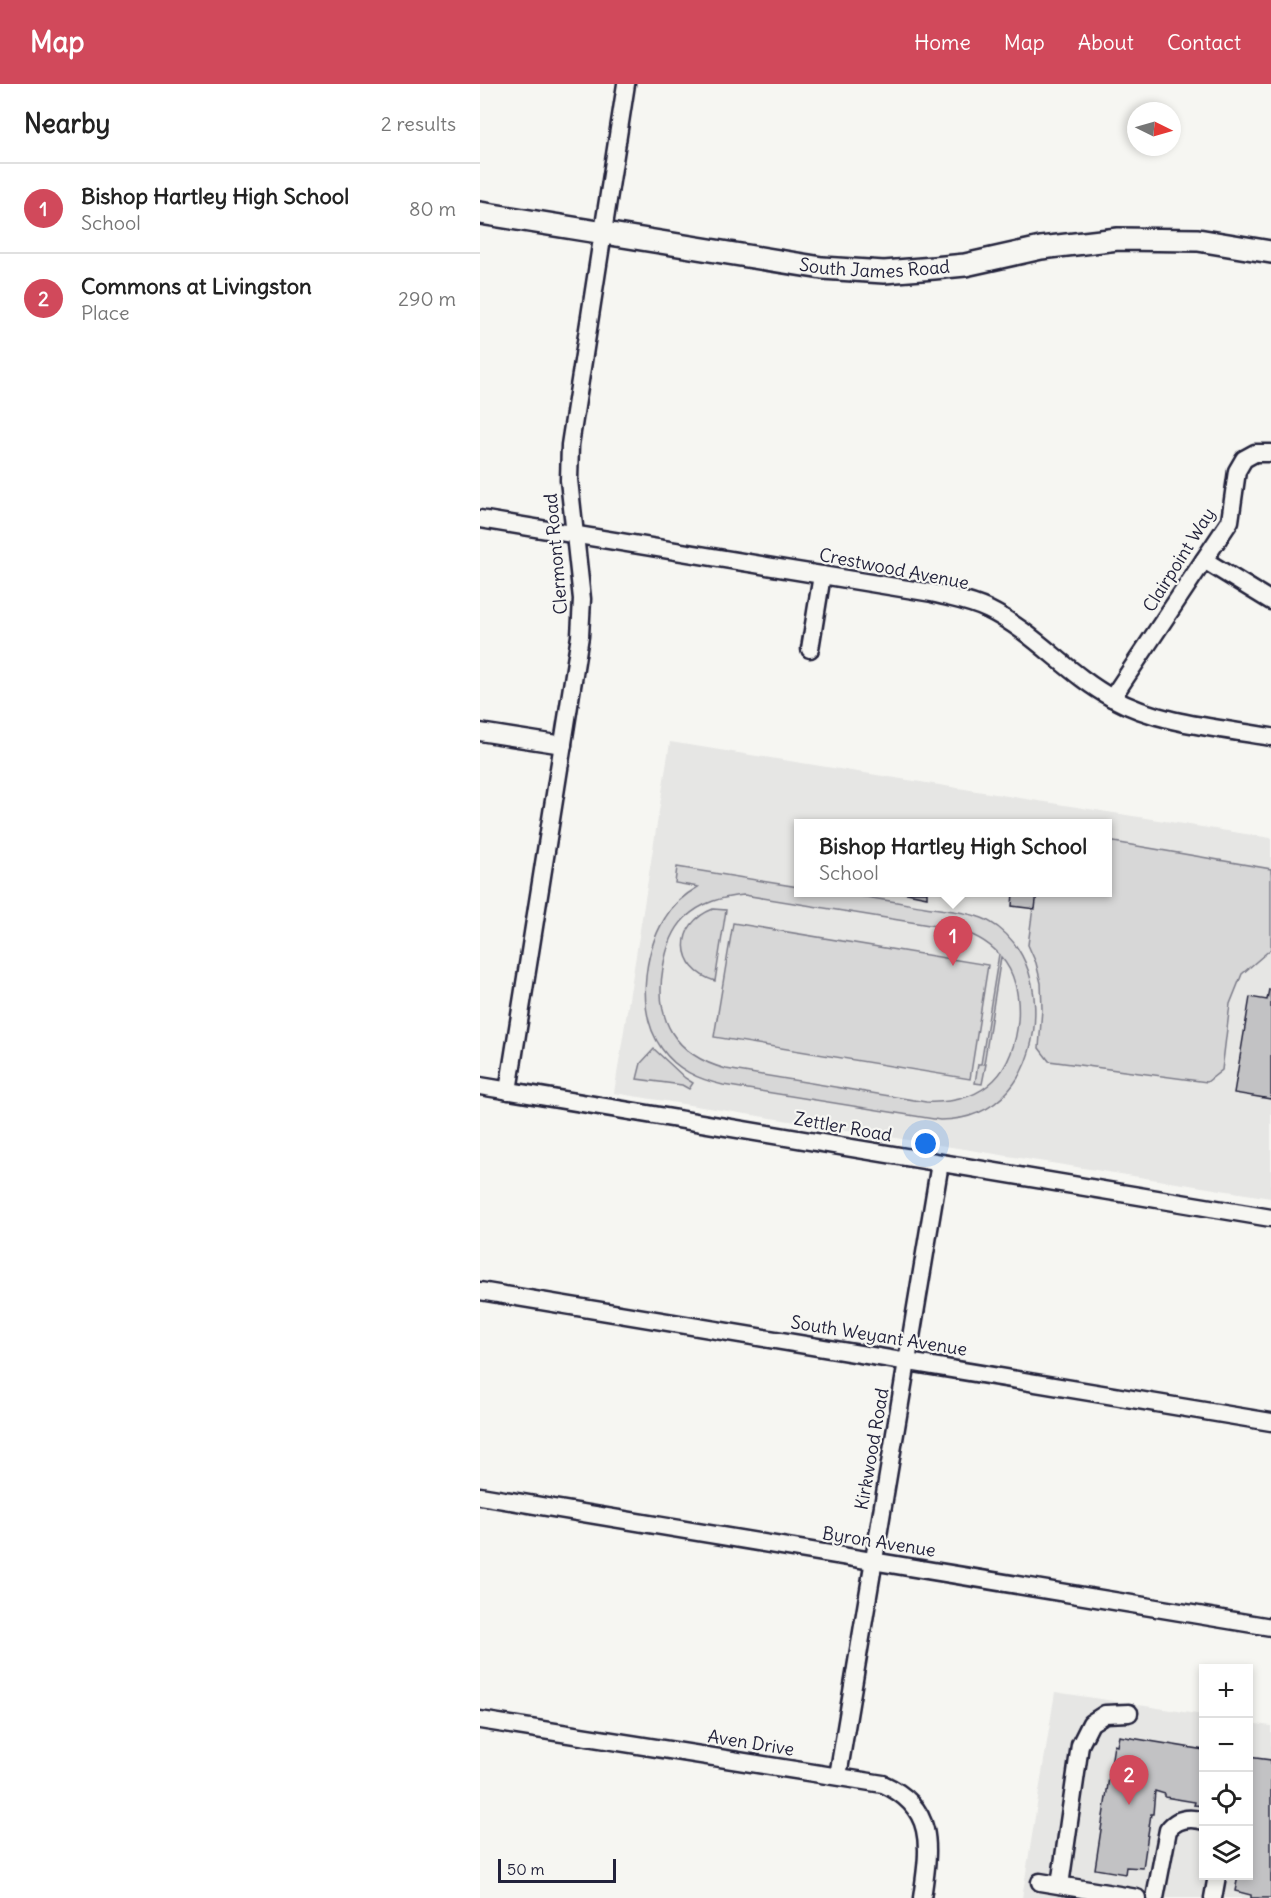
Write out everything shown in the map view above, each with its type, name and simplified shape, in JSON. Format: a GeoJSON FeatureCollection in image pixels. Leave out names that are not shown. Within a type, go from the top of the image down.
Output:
{"type":"FeatureCollection","features":[{"type":"Feature","properties":{"kind":"main road","name":"South James Road"},"geometry":{"type":"LineString","coordinates":[[480,213],[822,268],[884,272],[965,265],[1041,248],[1118,239],[1198,240],[1271,252]]}},
{"type":"Feature","properties":{"kind":"street","name":"Clermont Road"},"geometry":{"type":"LineString","coordinates":[[508,1091],[582,617],[569,480],[570,445],[626,84]]}},
{"type":"Feature","properties":{"kind":"street","name":"Clairpoint Way"},"geometry":{"type":"LineString","coordinates":[[1112,698],[1230,521],[1237,471],[1240,465],[1244,459],[1255,453],[1271,453]]}},
{"type":"Feature","properties":{"kind":"street","name":"Crestwood Avenue"},"geometry":{"type":"LineString","coordinates":[[480,519],[963,600],[989,610],[1015,626],[1112,698],[1152,714],[1271,737]]}},
{"type":"Feature","properties":{"kind":"street"},"geometry":{"type":"LineString","coordinates":[[1204,560],[1271,601]]}},
{"type":"Feature","properties":{"kind":"street"},"geometry":{"type":"LineString","coordinates":[[810,650],[822,575]]}},
{"type":"Feature","properties":{"kind":"street"},"geometry":{"type":"LineString","coordinates":[[480,732],[562,746]]}},
{"type":"Feature","properties":{"kind":"street","name":"Zettler Road"},"geometry":{"type":"LineString","coordinates":[[480,1086],[1271,1218]]}},
{"type":"Feature","properties":{"kind":"street","name":"Kirkwood Road"},"geometry":{"type":"LineString","coordinates":[[838,1776],[940,1163]]}},
{"type":"Feature","properties":{"kind":"street","name":"South Weyant Avenue"},"geometry":{"type":"LineString","coordinates":[[480,1291],[1271,1422]]}},
{"type":"Feature","properties":{"kind":"street","name":"Byron Avenue"},"geometry":{"type":"LineString","coordinates":[[480,1496],[1271,1627]]}},
{"type":"Feature","properties":{"kind":"street"},"geometry":{"type":"LineString","coordinates":[[1060,1885],[1080,1745],[1091,1723],[1105,1714],[1129,1713]]}},
{"type":"Feature","properties":{"kind":"street","name":"Aven Drive"},"geometry":{"type":"LineString","coordinates":[[480,1720],[883,1784],[898,1791],[912,1803],[922,1819],[927,1836],[928,1855],[922,1898]]}},
{"type":"Feature","properties":{"kind":"street"},"geometry":{"type":"LineString","coordinates":[[1155,1898],[1168,1830],[1173,1823],[1181,1820],[1190,1818],[1199,1820]]}},
{"type":"Feature","properties":{"kind":"street"},"geometry":{"type":"LineString","coordinates":[[1213,1898],[1216,1880]]}},
{"type":"Feature","properties":{"kind":"street"},"geometry":{"type":"LineString","coordinates":[[1040,1882],[1137,1898]]}},
{"type":"Feature","properties":{"kind":"shaded area"},"geometry":{"type":"Polygon","coordinates":[[[670,742],[1271,838],[1271,1198],[614,1093],[670,742]]]}},
{"type":"Feature","properties":{"kind":"shaded area"},"geometry":{"type":"Polygon","coordinates":[[[1112,842],[1271,869],[1271,949],[1242,974],[1230,1004],[1222,1070],[1207,1082],[1049,1061],[1039,1048],[1041,983],[1028,945],[1034,897],[1112,897],[1112,842]]]}},
{"type":"Feature","properties":{"kind":"shaded area"},"geometry":{"type":"Polygon","coordinates":[[[677,867],[794,886],[794,897],[869,897],[960,912],[987,920],[1014,943],[1025,962],[1032,984],[1035,1006],[1034,1030],[1021,1072],[1009,1090],[994,1104],[978,1113],[950,1120],[723,1085],[689,1073],[674,1063],[654,1035],[648,1018],[646,984],[657,932],[675,904],[698,887],[675,883],[677,867]],[[744,895],[728,897],[698,908],[676,929],[664,961],[662,1004],[672,1033],[681,1045],[708,1063],[726,1069],[926,1102],[944,1102],[962,1098],[987,1086],[1003,1068],[1016,1037],[1018,1019],[1015,985],[1010,970],[1001,957],[982,1084],[975,1083],[978,1064],[981,1064],[999,954],[989,945],[967,933],[744,895]]]}},
{"type":"Feature","properties":{"kind":"shaded area"},"geometry":{"type":"Polygon","coordinates":[[[713,909],[726,910],[715,981],[692,967],[684,946],[691,925],[700,916],[713,909]]]}},
{"type":"Feature","properties":{"kind":"shaded area"},"geometry":{"type":"Polygon","coordinates":[[[733,923],[988,965],[970,1079],[714,1037],[733,923]]]}},
{"type":"Feature","properties":{"kind":"shaded area"},"geometry":{"type":"Polygon","coordinates":[[[654,1049],[693,1083],[689,1089],[682,1085],[637,1079],[641,1063],[654,1049]]]}},
{"type":"Feature","properties":{"kind":"shaded area"},"geometry":{"type":"Polygon","coordinates":[[[1055,1692],[1199,1714],[1199,1880],[1253,1880],[1253,1724],[1271,1726],[1271,1898],[1022,1898],[1055,1692]]]}},
{"type":"Feature","properties":{"kind":"building"},"geometry":{"type":"Polygon","coordinates":[[[1013,897],[1036,897],[1035,909],[1012,906],[1013,897]]]}},
{"type":"Feature","properties":{"kind":"building"},"geometry":{"type":"Polygon","coordinates":[[[1269,989],[1271,990],[1271,1099],[1234,1093],[1250,997],[1267,1000],[1269,989]]]}},
{"type":"Feature","properties":{"kind":"building"},"geometry":{"type":"Polygon","coordinates":[[[1119,1736],[1199,1749],[1199,1806],[1194,1805],[1195,1802],[1165,1797],[1165,1794],[1155,1791],[1143,1868],[1126,1867],[1125,1874],[1095,1869],[1114,1745],[1117,1746],[1119,1736]]]}},
{"type":"Feature","properties":{"kind":"building"},"geometry":{"type":"Polygon","coordinates":[[[1253,1758],[1271,1760],[1271,1898],[1251,1898],[1251,1895],[1235,1891],[1237,1880],[1253,1880],[1253,1758]]]}},
{"type":"Feature","properties":{"kind":"place","name":"Bishop Hartley High School"},"geometry":{"type":"Point","coordinates":[953,966]}},
{"type":"Feature","properties":{"kind":"place","name":"Commons at Livingston"},"geometry":{"type":"Point","coordinates":[1129,1805]}}]}
